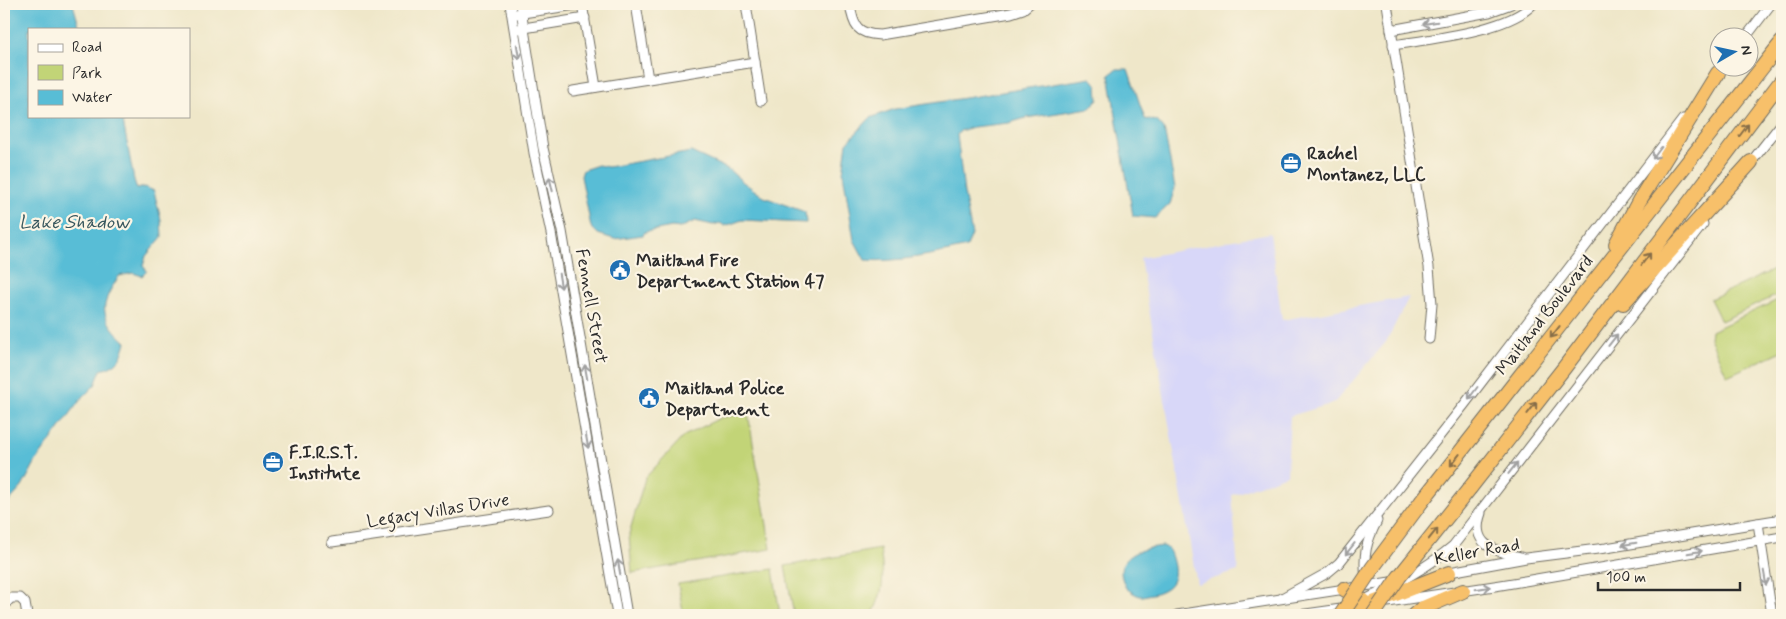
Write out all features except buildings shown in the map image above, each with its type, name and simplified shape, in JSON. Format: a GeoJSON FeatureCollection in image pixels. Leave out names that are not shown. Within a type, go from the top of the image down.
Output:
{"type":"FeatureCollection","features":[{"type":"Feature","properties":{"kind":"highway","name":"Maitland Boulevard"},"geometry":{"type":"LineString","coordinates":[[1346,613],[1373,567],[1422,501],[1782,42]]}},
{"type":"Feature","properties":{"kind":"highway"},"geometry":{"type":"LineString","coordinates":[[1596,280],[1639,201],[1715,78]]}},
{"type":"Feature","properties":{"kind":"highway"},"geometry":{"type":"LineString","coordinates":[[1346,613],[1370,609],[1399,577],[1564,368],[1782,80]]}},
{"type":"Feature","properties":{"kind":"highway"},"geometry":{"type":"LineString","coordinates":[[1564,368],[1751,162]]}},
{"type":"Feature","properties":{"kind":"highway"},"geometry":{"type":"LineString","coordinates":[[1370,609],[1381,596],[1449,573]]}},
{"type":"Feature","properties":{"kind":"highway"},"geometry":{"type":"LineString","coordinates":[[1344,589],[1358,596],[1370,609]]}},
{"type":"Feature","properties":{"kind":"highway"},"geometry":{"type":"LineString","coordinates":[[1414,615],[1421,608],[1462,591]]}},
{"type":"Feature","properties":{"kind":"street","name":"Fennell Street"},"geometry":{"type":"LineString","coordinates":[[510,4],[517,14]]}},
{"type":"Feature","properties":{"kind":"street","name":"Fennell Street"},"geometry":{"type":"LineString","coordinates":[[520,4],[517,14],[534,153],[555,254],[617,615]]}},
{"type":"Feature","properties":{"kind":"street"},"geometry":{"type":"LineString","coordinates":[[517,14],[582,4],[596,87]]}},
{"type":"Feature","properties":{"kind":"street"},"geometry":{"type":"LineString","coordinates":[[636,4],[648,79]]}},
{"type":"Feature","properties":{"kind":"street"},"geometry":{"type":"LineString","coordinates":[[746,4],[761,101]]}},
{"type":"Feature","properties":{"kind":"street"},"geometry":{"type":"LineString","coordinates":[[850,4],[854,24],[867,34],[880,35],[1011,13],[1023,10],[1028,4]]}},
{"type":"Feature","properties":{"kind":"street"},"geometry":{"type":"LineString","coordinates":[[1386,4],[1429,268],[1432,304],[1429,339]]}},
{"type":"Feature","properties":{"kind":"street"},"geometry":{"type":"LineString","coordinates":[[1391,30],[1489,12],[1511,4]]}},
{"type":"Feature","properties":{"kind":"street"},"geometry":{"type":"LineString","coordinates":[[1394,45],[1479,30],[1507,22],[1533,4]]}},
{"type":"Feature","properties":{"kind":"street"},"geometry":{"type":"LineString","coordinates":[[1753,28],[1771,4]]}},
{"type":"Feature","properties":{"kind":"street"},"geometry":{"type":"LineString","coordinates":[[556,8],[559,22]]}},
{"type":"Feature","properties":{"kind":"street"},"geometry":{"type":"LineString","coordinates":[[519,29],[585,18]]}},
{"type":"Feature","properties":{"kind":"street","name":"Fennell Street"},"geometry":{"type":"LineString","coordinates":[[519,29],[562,231],[627,615]]}},
{"type":"Feature","properties":{"kind":"street"},"geometry":{"type":"LineString","coordinates":[[573,91],[755,62]]}},
{"type":"Feature","properties":{"kind":"street"},"geometry":{"type":"LineString","coordinates":[[1282,598],[1327,573],[1339,563],[1470,397],[1714,78]]}},
{"type":"Feature","properties":{"kind":"street"},"geometry":{"type":"LineString","coordinates":[[1381,596],[1402,580],[1438,559],[1453,546],[1782,123]]}},
{"type":"Feature","properties":{"kind":"street"},"geometry":{"type":"LineString","coordinates":[[551,233],[562,231]]}},
{"type":"Feature","properties":{"kind":"street"},"geometry":{"type":"LineString","coordinates":[[555,254],[566,253]]}},
{"type":"Feature","properties":{"kind":"street"},"geometry":{"type":"LineString","coordinates":[[581,406],[592,404]]}},
{"type":"Feature","properties":{"kind":"street"},"geometry":{"type":"LineString","coordinates":[[1391,498],[1368,539],[1364,552],[1365,573],[1366,582],[1381,596],[1400,600]]}},
{"type":"Feature","properties":{"kind":"street"},"geometry":{"type":"LineString","coordinates":[[1483,506],[1479,518],[1479,532],[1484,544],[1497,551],[1526,558]]}},
{"type":"Feature","properties":{"kind":"street","name":"Legacy Villas Drive"},"geometry":{"type":"LineString","coordinates":[[332,542],[549,510]]}},
{"type":"Feature","properties":{"kind":"street"},"geometry":{"type":"LineString","coordinates":[[1780,519],[1782,537]]}},
{"type":"Feature","properties":{"kind":"street","name":"Keller Road"},"geometry":{"type":"LineString","coordinates":[[1177,615],[1780,519]]}},
{"type":"Feature","properties":{"kind":"street"},"geometry":{"type":"LineString","coordinates":[[1758,523],[1772,615]]}},
{"type":"Feature","properties":{"kind":"street","name":"Keller Road"},"geometry":{"type":"LineString","coordinates":[[1370,609],[1400,600],[1782,537]]}},
{"type":"Feature","properties":{"kind":"street"},"geometry":{"type":"LineString","coordinates":[[4,605],[11,598],[20,598],[25,603],[27,615]]}},
{"type":"Feature","properties":{"kind":"street"},"geometry":{"type":"LineString","coordinates":[[1299,615],[1346,613]]}},
{"type":"Feature","properties":{"kind":"shaded area"},"geometry":{"type":"Polygon","coordinates":[[[1270,233],[1282,320],[1409,297],[1386,342],[1334,403],[1290,416],[1287,475],[1232,495],[1238,571],[1197,584],[1140,258],[1270,233]]]}},
{"type":"Feature","properties":{"kind":"green space"},"geometry":{"type":"Polygon","coordinates":[[[1782,266],[1782,293],[1721,321],[1710,299],[1782,266]]]}},
{"type":"Feature","properties":{"kind":"green space"},"geometry":{"type":"Polygon","coordinates":[[[1782,298],[1782,351],[1727,376],[1710,338],[1711,331],[1782,298]]]}},
{"type":"Feature","properties":{"kind":"green space"},"geometry":{"type":"Polygon","coordinates":[[[748,413],[771,549],[632,573],[629,534],[645,478],[684,436],[720,418],[748,413]]]}},
{"type":"Feature","properties":{"kind":"green space"},"geometry":{"type":"Polygon","coordinates":[[[880,549],[882,583],[879,598],[872,615],[794,615],[785,566],[880,549]]]}},
{"type":"Feature","properties":{"kind":"green space"},"geometry":{"type":"Polygon","coordinates":[[[773,569],[780,615],[685,615],[683,612],[678,584],[773,569]]]}},
{"type":"Feature","properties":{"kind":"water","name":"Lake Shadow"},"geometry":{"type":"Polygon","coordinates":[[[4,4],[73,4],[80,28],[28,28],[28,118],[122,118],[134,180],[137,189],[145,187],[154,191],[161,220],[162,237],[146,256],[143,266],[147,271],[142,276],[133,273],[119,276],[107,298],[105,313],[107,318],[113,329],[126,342],[121,357],[112,366],[101,370],[95,385],[81,399],[36,461],[22,487],[4,507],[4,4]]]}},
{"type":"Feature","properties":{"kind":"water"},"geometry":{"type":"Polygon","coordinates":[[[1117,69],[1128,69],[1145,119],[1157,121],[1164,129],[1175,188],[1170,204],[1155,218],[1133,216],[1109,75],[1117,69]]]}},
{"type":"Feature","properties":{"kind":"water"},"geometry":{"type":"Polygon","coordinates":[[[1091,78],[1097,85],[1098,100],[1089,108],[1026,118],[1009,123],[973,127],[960,131],[957,135],[964,193],[972,235],[967,247],[903,259],[865,260],[854,240],[843,173],[847,143],[870,118],[895,109],[1091,78]]]}},
{"type":"Feature","properties":{"kind":"water"},"geometry":{"type":"Polygon","coordinates":[[[691,152],[728,169],[764,197],[805,212],[806,223],[742,220],[725,226],[720,223],[713,225],[695,221],[680,228],[672,227],[645,232],[643,235],[614,239],[598,234],[591,227],[581,176],[583,170],[598,165],[608,167],[691,152]]]}},
{"type":"Feature","properties":{"kind":"water"},"geometry":{"type":"Polygon","coordinates":[[[1163,546],[1169,550],[1174,565],[1174,577],[1169,586],[1159,592],[1141,596],[1126,588],[1121,572],[1122,565],[1126,560],[1136,552],[1163,546]]]}},
{"type":"Feature","properties":{"kind":"place","name":"Rachel Montanez, LLC"},"geometry":{"type":"Point","coordinates":[1291,163]}},
{"type":"Feature","properties":{"kind":"place","name":"Maitland Fire Department Station 47"},"geometry":{"type":"Point","coordinates":[620,270]}},
{"type":"Feature","properties":{"kind":"place","name":"Maitland Police Department"},"geometry":{"type":"Point","coordinates":[649,398]}},
{"type":"Feature","properties":{"kind":"place","name":"F.I.R.S.T. Institute"},"geometry":{"type":"Point","coordinates":[273,462]}}]}
